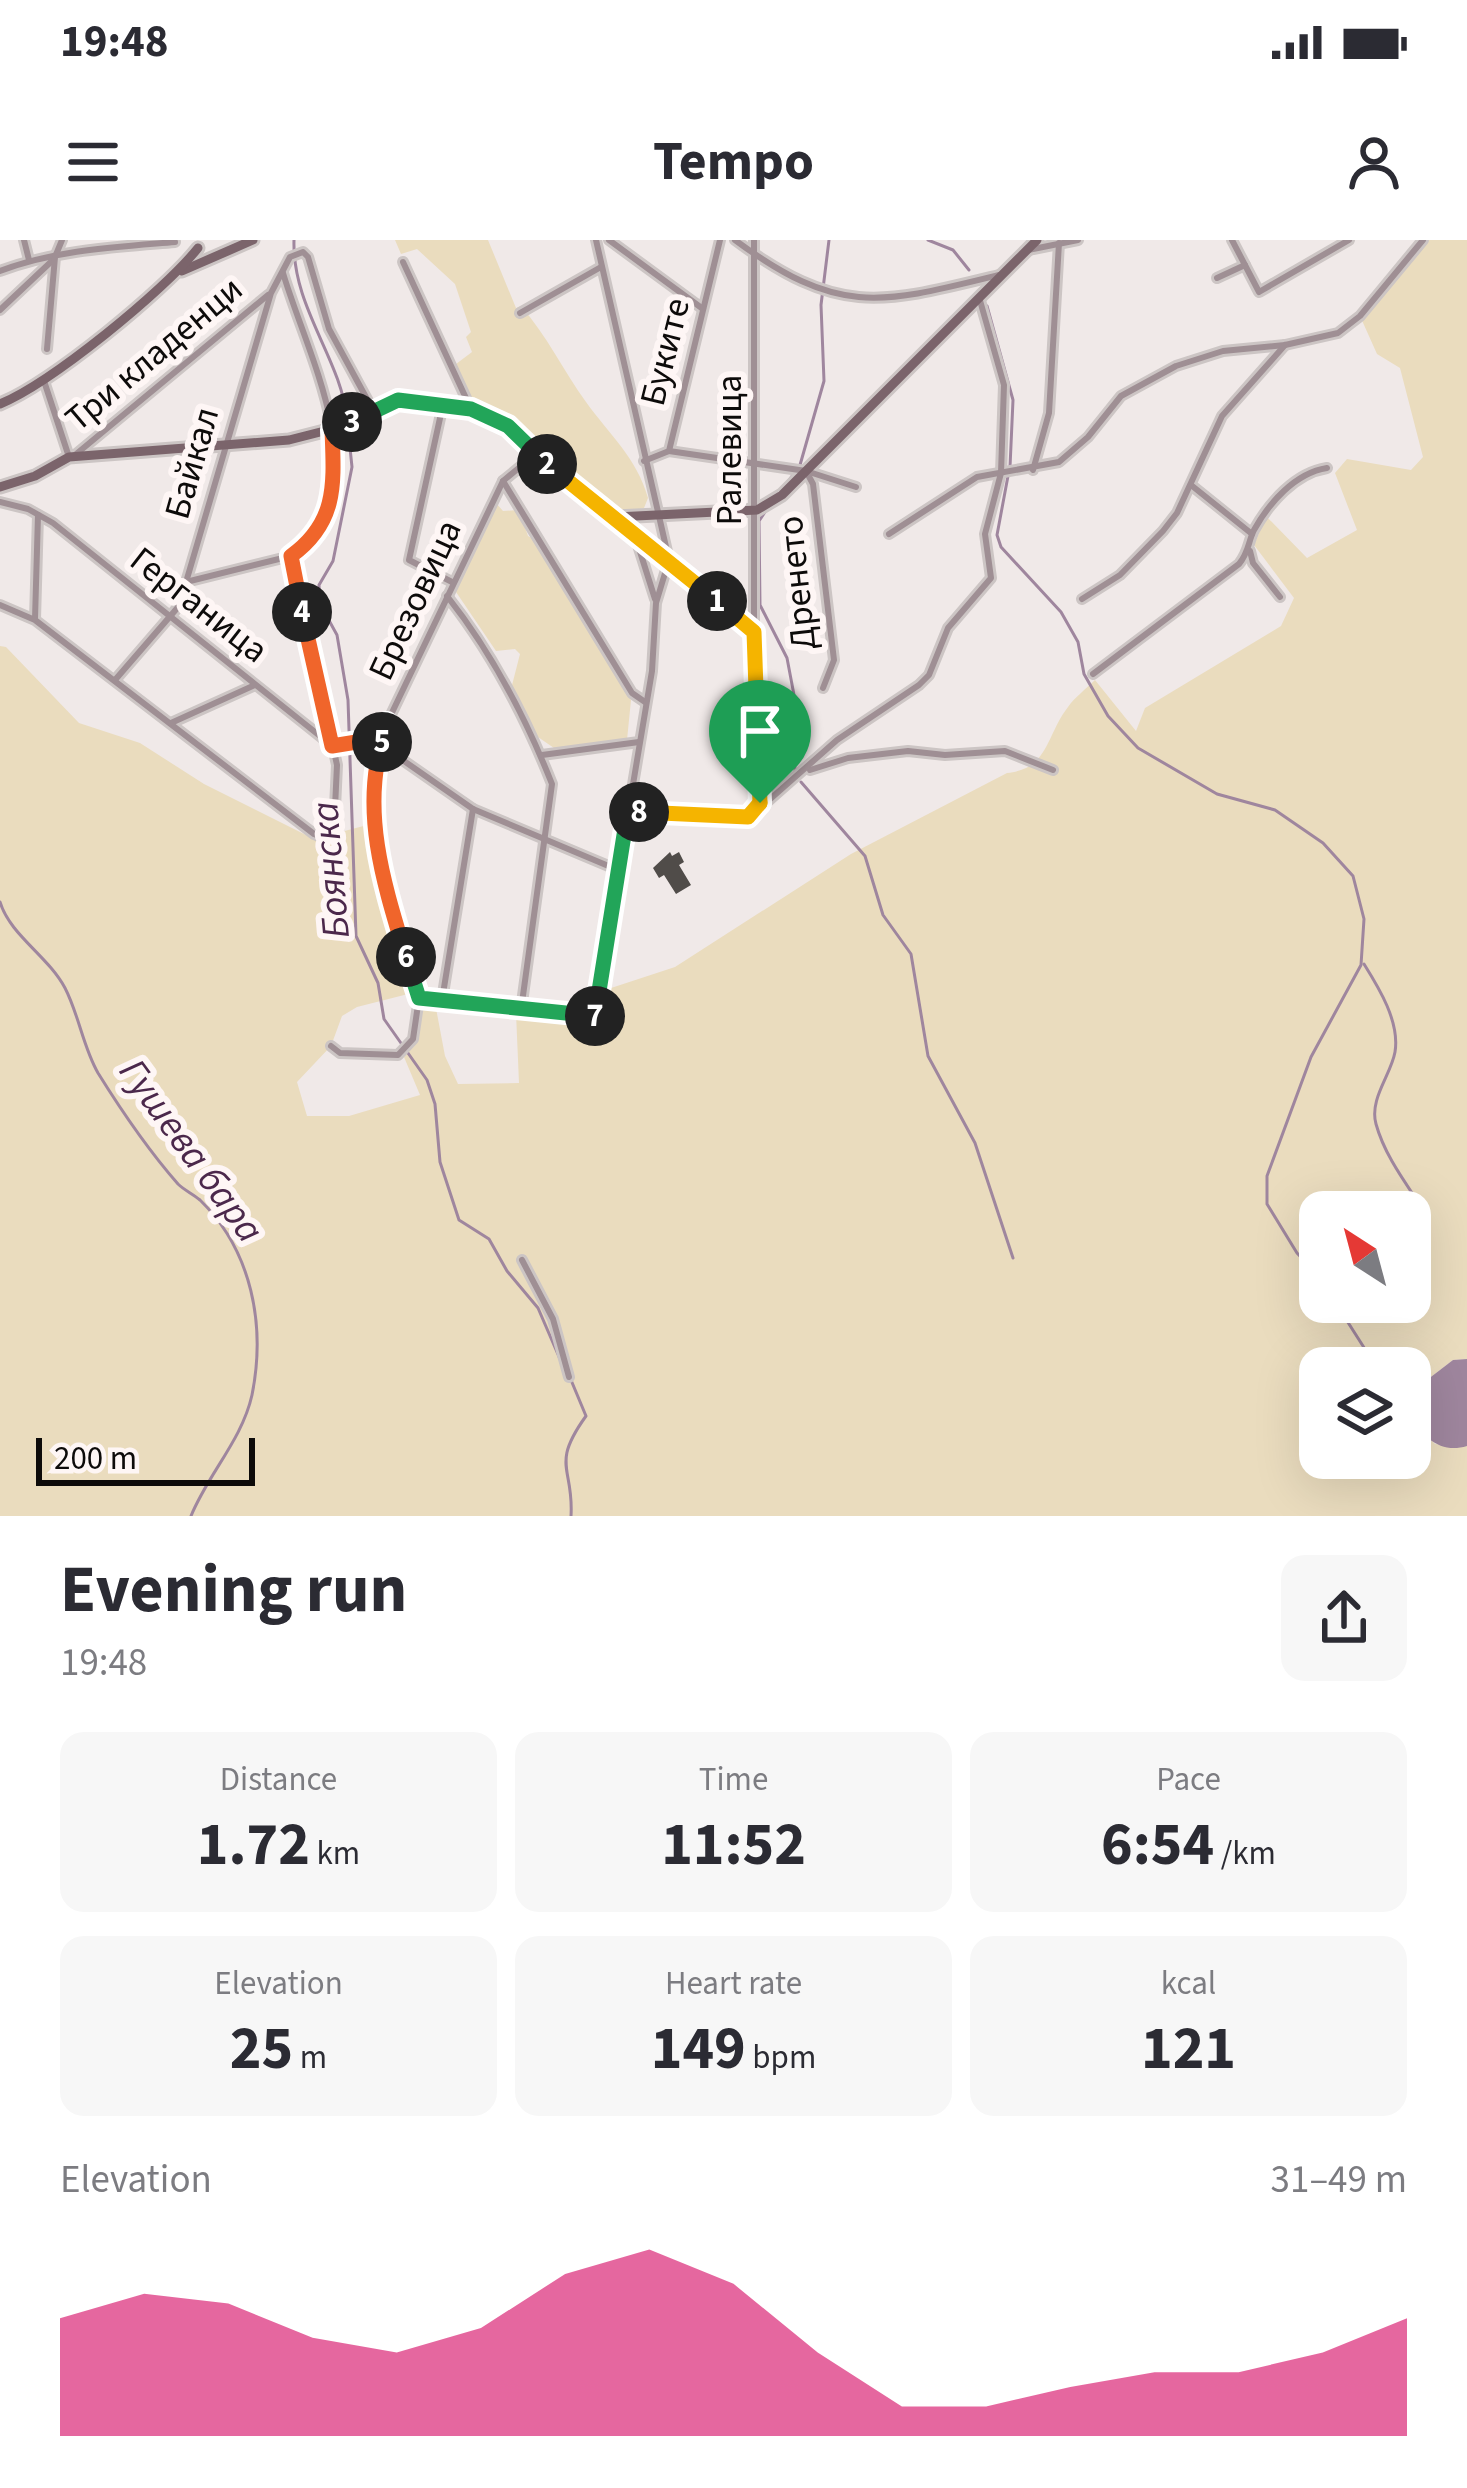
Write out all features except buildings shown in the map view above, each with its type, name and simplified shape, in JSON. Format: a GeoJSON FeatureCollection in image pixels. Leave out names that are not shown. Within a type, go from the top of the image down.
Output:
{"type":"FeatureCollection","features":[{"type":"Feature","properties":{"kind":"main road"},"geometry":{"type":"LineString","coordinates":[[0,404],[44,380],[177,274],[219,248],[253,240]]}},
{"type":"Feature","properties":{"kind":"main road"},"geometry":{"type":"LineString","coordinates":[[0,487],[35,476],[70,457],[289,440],[336,428],[398,400],[471,409],[500,421],[616,517],[758,510],[782,495],[1036,240]]}},
{"type":"Feature","properties":{"kind":"main road"},"geometry":{"type":"LineString","coordinates":[[177,274],[197,244],[219,248]]}},
{"type":"Feature","properties":{"kind":"street"},"geometry":{"type":"LineString","coordinates":[[24,240],[29,260]]}},
{"type":"Feature","properties":{"kind":"street"},"geometry":{"type":"LineString","coordinates":[[47,349],[55,257],[62,240]]}},
{"type":"Feature","properties":{"kind":"street"},"geometry":{"type":"LineString","coordinates":[[331,1046],[340,1053],[388,1056],[410,1045],[419,998],[594,1017],[645,702],[656,603],[669,560],[596,240]]}},
{"type":"Feature","properties":{"kind":"street"},"geometry":{"type":"LineString","coordinates":[[609,240],[703,309]]}},
{"type":"Feature","properties":{"kind":"street","name":"Буките"},"geometry":{"type":"LineString","coordinates":[[644,461],[669,451],[720,240]]}},
{"type":"Feature","properties":{"kind":"street"},"geometry":{"type":"LineString","coordinates":[[735,240],[824,292],[870,301],[902,298],[999,274]]}},
{"type":"Feature","properties":{"kind":"street","name":"Ралевица"},"geometry":{"type":"LineString","coordinates":[[754,240],[758,510],[754,632],[760,803]]}},
{"type":"Feature","properties":{"kind":"street"},"geometry":{"type":"LineString","coordinates":[[1024,251],[1078,240]]}},
{"type":"Feature","properties":{"kind":"street"},"geometry":{"type":"LineString","coordinates":[[1232,240],[1259,292],[1349,240]]}},
{"type":"Feature","properties":{"kind":"street"},"geometry":{"type":"LineString","coordinates":[[889,534],[969,480],[1052,466],[1077,449],[1112,404],[1147,380],[1207,355],[1324,338],[1350,326],[1423,240]]}},
{"type":"Feature","properties":{"kind":"street"},"geometry":{"type":"LineString","coordinates":[[0,272],[29,260],[91,248],[175,242]]}},
{"type":"Feature","properties":{"kind":"street"},"geometry":{"type":"LineString","coordinates":[[1033,470],[1049,413],[1059,243]]}},
{"type":"Feature","properties":{"kind":"street","name":"Байкал"},"geometry":{"type":"LineString","coordinates":[[115,680],[170,618],[186,582],[271,293],[290,257],[303,252],[321,293],[329,329],[369,414]]}},
{"type":"Feature","properties":{"kind":"street"},"geometry":{"type":"LineString","coordinates":[[0,310],[55,257]]}},
{"type":"Feature","properties":{"kind":"street"},"geometry":{"type":"LineString","coordinates":[[403,262],[471,409]]}},
{"type":"Feature","properties":{"kind":"street"},"geometry":{"type":"LineString","coordinates":[[1217,278],[1245,265]]}},
{"type":"Feature","properties":{"kind":"street"},"geometry":{"type":"LineString","coordinates":[[520,313],[601,267]]}},
{"type":"Feature","properties":{"kind":"street"},"geometry":{"type":"LineString","coordinates":[[186,582],[291,556],[314,540],[325,523],[334,477],[336,428],[284,273]]}},
{"type":"Feature","properties":{"kind":"street","name":"Три кладенци"},"geometry":{"type":"LineString","coordinates":[[70,457],[271,293]]}},
{"type":"Feature","properties":{"kind":"street"},"geometry":{"type":"LineString","coordinates":[[628,810],[748,817],[837,740],[924,680],[948,628],[991,578],[985,534],[1001,472],[1004,385],[979,297]]}},
{"type":"Feature","properties":{"kind":"street"},"geometry":{"type":"LineString","coordinates":[[1082,599],[1147,549],[1177,513],[1222,416],[1285,345]]}},
{"type":"Feature","properties":{"kind":"street"},"geometry":{"type":"LineString","coordinates":[[44,380],[70,457]]}},
{"type":"Feature","properties":{"kind":"street"},"geometry":{"type":"LineString","coordinates":[[443,406],[409,560],[453,583]]}},
{"type":"Feature","properties":{"kind":"street"},"geometry":{"type":"LineString","coordinates":[[669,451],[806,471],[856,487]]}},
{"type":"Feature","properties":{"kind":"street","name":"Брезовица"},"geometry":{"type":"LineString","coordinates":[[419,998],[381,874],[372,799],[381,745],[387,723],[503,481],[537,453]]}},
{"type":"Feature","properties":{"kind":"street"},"geometry":{"type":"LineString","coordinates":[[1280,597],[1253,563],[1252,534],[1288,488],[1327,468]]}},
{"type":"Feature","properties":{"kind":"street","name":"Дренето"},"geometry":{"type":"LineString","coordinates":[[806,471],[813,484],[834,660],[823,688]]}},
{"type":"Feature","properties":{"kind":"street"},"geometry":{"type":"LineString","coordinates":[[503,481],[623,678],[645,702]]}},
{"type":"Feature","properties":{"kind":"street"},"geometry":{"type":"LineString","coordinates":[[1191,485],[1252,534]]}},
{"type":"Feature","properties":{"kind":"street","name":"Герганица"},"geometry":{"type":"LineString","coordinates":[[0,502],[38,515],[332,746]]}},
{"type":"Feature","properties":{"kind":"street"},"geometry":{"type":"LineString","coordinates":[[35,620],[38,515]]}},
{"type":"Feature","properties":{"kind":"street"},"geometry":{"type":"LineString","coordinates":[[616,517],[635,539],[669,560],[754,632]]}},
{"type":"Feature","properties":{"kind":"street"},"geometry":{"type":"LineString","coordinates":[[635,539],[656,603]]}},
{"type":"Feature","properties":{"kind":"street"},"geometry":{"type":"LineString","coordinates":[[1093,674],[1250,551]]}},
{"type":"Feature","properties":{"kind":"street"},"geometry":{"type":"LineString","coordinates":[[1,607],[35,620],[323,838],[334,829],[338,789],[291,556]]}},
{"type":"Feature","properties":{"kind":"street"},"geometry":{"type":"LineString","coordinates":[[447,596],[497,662],[509,697],[542,755],[553,794],[521,1011]]}},
{"type":"Feature","properties":{"kind":"street"},"geometry":{"type":"LineString","coordinates":[[171,723],[256,685]]}},
{"type":"Feature","properties":{"kind":"street"},"geometry":{"type":"LineString","coordinates":[[332,746],[375,739],[387,723]]}},
{"type":"Feature","properties":{"kind":"street"},"geometry":{"type":"LineString","coordinates":[[542,755],[638,742]]}},
{"type":"Feature","properties":{"kind":"street"},"geometry":{"type":"LineString","coordinates":[[381,745],[472,809],[618,870]]}},
{"type":"Feature","properties":{"kind":"street"},"geometry":{"type":"LineString","coordinates":[[806,771],[848,758],[908,751],[945,755],[1005,751],[1053,770]]}},
{"type":"Feature","properties":{"kind":"street"},"geometry":{"type":"LineString","coordinates":[[442,1000],[472,809]]}},
{"type":"Feature","properties":{"kind":"street"},"geometry":{"type":"LineString","coordinates":[[522,1260],[554,1319],[568,1377]]}},
{"type":"Feature","properties":{"kind":"shaded area"},"geometry":{"type":"Polygon","coordinates":[[[395,240],[488,240],[516,308],[521,306],[530,317],[637,471],[648,498],[644,508],[626,512],[604,503],[520,428],[472,400],[456,364],[472,352],[466,337],[471,332],[455,284],[417,249],[401,254],[395,240]]]}},
{"type":"Feature","properties":{"kind":"shaded area"},"geometry":{"type":"Polygon","coordinates":[[[1423,240],[1467,240],[1467,1359],[1453,1360],[1431,1377],[1431,1347],[1299,1347],[1299,1479],[1431,1479],[1431,1440],[1467,1446],[1467,1516],[0,1516],[0,646],[79,723],[140,743],[204,784],[314,839],[375,823],[381,874],[416,992],[357,1007],[342,1016],[331,1046],[297,1082],[307,1116],[349,1116],[420,1095],[404,1057],[419,1039],[420,1003],[435,1003],[445,1056],[458,1084],[519,1083],[516,1013],[591,1021],[599,1015],[608,989],[675,967],[851,854],[1031,765],[1068,707],[1095,680],[1136,731],[1145,708],[1281,626],[1294,598],[1254,545],[1266,516],[1307,558],[1357,530],[1335,473],[1347,459],[1411,470],[1423,457],[1400,368],[1377,354],[1360,316],[1423,240]]]}},
{"type":"Feature","properties":{"kind":"shaded area"},"geometry":{"type":"Polygon","coordinates":[[[496,503],[503,511],[519,510],[528,536],[537,541],[631,700],[627,740],[554,748],[535,735],[510,693],[520,654],[515,649],[496,651],[456,592],[496,503]]]}},
{"type":"Feature","properties":{"kind":"shaded area"},"geometry":{"type":"Polygon","coordinates":[[[1467,1359],[1467,1446],[1458,1448],[1431,1440],[1431,1377],[1453,1360],[1467,1359]]]}},
{"type":"Feature","properties":{"kind":"waterway","name":"Боянска"},"geometry":{"type":"LineString","coordinates":[[294,240],[301,288],[336,375],[347,419]]}},
{"type":"Feature","properties":{"kind":"waterway"},"geometry":{"type":"LineString","coordinates":[[800,465],[824,381],[821,305],[829,240]]}},
{"type":"Feature","properties":{"kind":"waterway"},"geometry":{"type":"LineString","coordinates":[[928,240],[953,250],[969,270]]}},
{"type":"Feature","properties":{"kind":"waterway"},"geometry":{"type":"LineString","coordinates":[[987,306],[1013,400],[1010,467]]}},
{"type":"Feature","properties":{"kind":"waterway","name":"Боянска"},"geometry":{"type":"LineString","coordinates":[[348,429],[352,467],[333,561],[319,585],[320,604],[337,635],[348,700],[356,936],[378,983],[384,1019],[427,1080],[435,1104],[440,1162],[459,1220],[489,1239],[507,1271],[538,1308],[563,1366]]}},
{"type":"Feature","properties":{"kind":"waterway"},"geometry":{"type":"LineString","coordinates":[[784,487],[793,475]]}},
{"type":"Feature","properties":{"kind":"waterway"},"geometry":{"type":"LineString","coordinates":[[1008,476],[997,535],[1001,547],[1061,612],[1078,642],[1084,674],[1108,716],[1138,748],[1217,794],[1275,810],[1323,843],[1353,876],[1364,919],[1361,965],[1311,1057],[1267,1176],[1267,1204],[1299,1255]]}},
{"type":"Feature","properties":{"kind":"waterway"},"geometry":{"type":"LineString","coordinates":[[765,512],[759,521],[760,605],[787,658],[794,695],[795,771]]}},
{"type":"Feature","properties":{"kind":"waterway"},"geometry":{"type":"LineString","coordinates":[[801,782],[865,856],[883,915],[911,954],[928,1056],[975,1143],[1013,1258]]}},
{"type":"Feature","properties":{"kind":"waterway","name":"Гушева бара"},"geometry":{"type":"LineString","coordinates":[[0,902],[12,925],[65,988],[107,1087],[167,1171],[218,1220],[251,1290],[257,1342],[252,1395],[241,1427],[191,1516]]}},
{"type":"Feature","properties":{"kind":"waterway"},"geometry":{"type":"LineString","coordinates":[[1364,964],[1387,1006],[1396,1041],[1375,1105],[1376,1124],[1411,1191]]}},
{"type":"Feature","properties":{"kind":"waterway"},"geometry":{"type":"LineString","coordinates":[[1348,1323],[1364,1347]]}},
{"type":"Feature","properties":{"kind":"waterway","name":"Боянска"},"geometry":{"type":"LineString","coordinates":[[571,1380],[586,1416],[566,1457],[571,1516]]}},
{"type":"Feature","properties":{"kind":"route"},"geometry":{"type":"LineString","coordinates":[[398,400],[487,413],[754,632],[760,803],[748,817],[628,810],[594,1017],[419,998],[381,874],[372,799],[387,723],[375,739],[332,746],[291,556],[314,540],[325,523],[334,477],[332,430],[398,400]]}}]}
